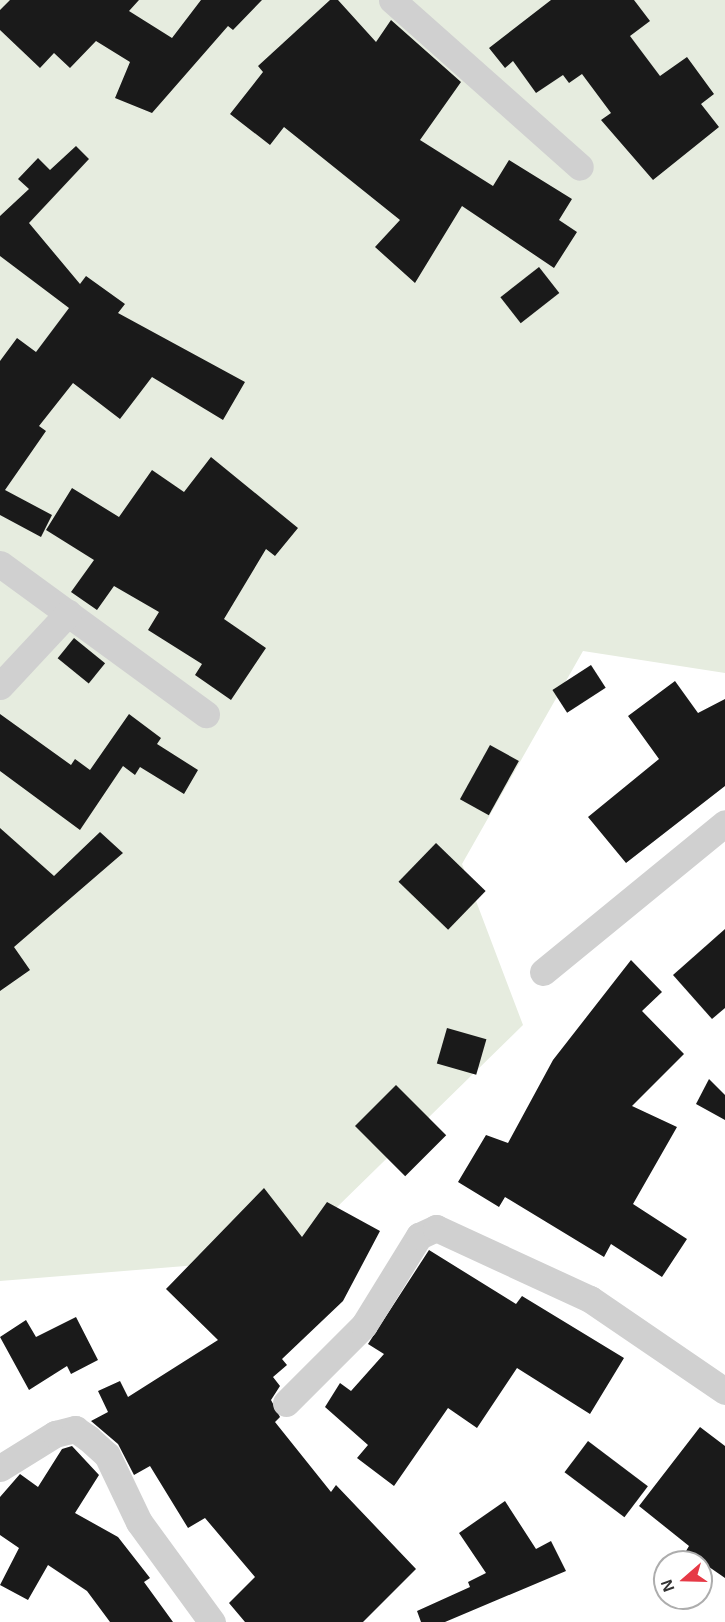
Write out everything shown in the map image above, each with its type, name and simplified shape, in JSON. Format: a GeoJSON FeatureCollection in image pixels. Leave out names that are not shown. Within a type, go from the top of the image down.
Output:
{"type":"FeatureCollection","features":[{"type":"Feature","properties":{"kind":"street"},"geometry":{"type":"LineString","coordinates":[[392,0],[580,167]]}},
{"type":"Feature","properties":{"kind":"street"},"geometry":{"type":"LineString","coordinates":[[0,564],[206,714]]}},
{"type":"Feature","properties":{"kind":"street"},"geometry":{"type":"LineString","coordinates":[[0,687],[68,613]]}},
{"type":"Feature","properties":{"kind":"street"},"geometry":{"type":"LineString","coordinates":[[543,972],[725,823]]}},
{"type":"Feature","properties":{"kind":"street"},"geometry":{"type":"LineString","coordinates":[[286,1403],[364,1325],[419,1236],[436,1228],[590,1299],[725,1391]]}},
{"type":"Feature","properties":{"kind":"street"},"geometry":{"type":"LineString","coordinates":[[0,1468],[75,1429],[107,1455],[139,1522],[212,1622]]}},
{"type":"Feature","properties":{"kind":"shaded area"},"geometry":{"type":"Polygon","coordinates":[[[0,0],[725,0],[725,673],[583,651],[462,864],[523,1025],[285,1258],[0,1281],[0,0]]]}},
{"type":"Feature","properties":{"kind":"building"},"geometry":{"type":"Polygon","coordinates":[[[10,0],[139,0],[129,11],[172,38],[201,0],[262,0],[233,30],[228,26],[152,113],[115,98],[130,62],[96,41],[70,68],[54,53],[40,68],[0,30],[0,10],[10,0]]]}},
{"type":"Feature","properties":{"kind":"building"},"geometry":{"type":"Polygon","coordinates":[[[330,0],[338,0],[376,42],[391,20],[461,82],[420,140],[493,186],[509,160],[572,199],[559,220],[577,232],[554,268],[462,206],[415,283],[375,247],[400,220],[284,127],[270,145],[230,114],[263,72],[258,66],[330,0]]]}},
{"type":"Feature","properties":{"kind":"building"},"geometry":{"type":"Polygon","coordinates":[[[551,0],[634,0],[650,21],[630,36],[660,76],[687,57],[714,94],[701,104],[719,127],[653,180],[601,120],[611,113],[582,74],[569,83],[563,75],[536,93],[513,61],[505,68],[489,48],[551,0]]]}},
{"type":"Feature","properties":{"kind":"building"},"geometry":{"type":"Polygon","coordinates":[[[76,146],[89,159],[29,223],[80,284],[86,276],[125,304],[118,313],[245,382],[223,420],[152,377],[120,419],[73,383],[39,426],[46,431],[5,490],[52,515],[41,537],[0,515],[0,361],[17,338],[36,352],[69,308],[0,256],[0,216],[29,189],[18,179],[38,158],[50,170],[76,146]]]}},
{"type":"Feature","properties":{"kind":"building"},"geometry":{"type":"Polygon","coordinates":[[[539,267],[559,293],[521,323],[500,297],[539,267]]]}},
{"type":"Feature","properties":{"kind":"building"},"geometry":{"type":"Polygon","coordinates":[[[211,457],[298,528],[275,556],[266,549],[224,619],[266,648],[231,700],[195,675],[202,664],[148,630],[159,612],[114,586],[97,610],[71,592],[94,560],[46,530],[72,488],[119,517],[152,470],[184,492],[211,457]]]}},
{"type":"Feature","properties":{"kind":"building"},"geometry":{"type":"Polygon","coordinates":[[[74,638],[105,663],[89,683],[58,658],[74,638]]]}},
{"type":"Feature","properties":{"kind":"building"},"geometry":{"type":"Polygon","coordinates":[[[591,665],[606,688],[567,713],[552,690],[591,665]]]}},
{"type":"Feature","properties":{"kind":"building"},"geometry":{"type":"Polygon","coordinates":[[[675,681],[698,713],[725,699],[725,786],[626,863],[588,817],[659,759],[628,716],[675,681]]]}},
{"type":"Feature","properties":{"kind":"building"},"geometry":{"type":"Polygon","coordinates":[[[0,714],[71,765],[75,759],[90,770],[129,714],[161,738],[157,744],[198,770],[184,794],[140,767],[135,775],[123,766],[80,830],[0,771],[0,714]]]}},
{"type":"Feature","properties":{"kind":"building"},"geometry":{"type":"Polygon","coordinates":[[[490,745],[519,761],[489,815],[460,799],[490,745]]]}},
{"type":"Feature","properties":{"kind":"building"},"geometry":{"type":"Polygon","coordinates":[[[0,828],[54,876],[100,832],[123,853],[14,947],[30,970],[0,991],[0,828]]]}},
{"type":"Feature","properties":{"kind":"building"},"geometry":{"type":"Polygon","coordinates":[[[436,843],[486,891],[448,930],[398,882],[436,843]]]}},
{"type":"Feature","properties":{"kind":"building"},"geometry":{"type":"Polygon","coordinates":[[[725,929],[725,1008],[712,1019],[673,975],[725,929]]]}},
{"type":"Feature","properties":{"kind":"building"},"geometry":{"type":"Polygon","coordinates":[[[631,960],[662,992],[642,1011],[684,1054],[632,1106],[677,1127],[633,1204],[687,1239],[662,1277],[611,1244],[604,1257],[505,1197],[499,1207],[458,1182],[486,1135],[508,1143],[553,1060],[631,960]]]}},
{"type":"Feature","properties":{"kind":"building"},"geometry":{"type":"Polygon","coordinates":[[[447,1028],[486,1039],[476,1075],[437,1064],[447,1028]]]}},
{"type":"Feature","properties":{"kind":"building"},"geometry":{"type":"Polygon","coordinates":[[[709,1079],[725,1095],[725,1120],[696,1104],[709,1079]]]}},
{"type":"Feature","properties":{"kind":"building"},"geometry":{"type":"Polygon","coordinates":[[[396,1085],[446,1135],[405,1176],[355,1126],[396,1085]]]}},
{"type":"Feature","properties":{"kind":"building"},"geometry":{"type":"Polygon","coordinates":[[[264,1188],[302,1237],[327,1202],[380,1231],[343,1301],[282,1359],[287,1365],[273,1377],[280,1386],[271,1400],[280,1417],[275,1422],[331,1492],[336,1485],[416,1569],[363,1622],[245,1622],[229,1603],[255,1577],[205,1518],[188,1528],[150,1466],[134,1475],[118,1444],[91,1421],[108,1412],[98,1391],[120,1381],[128,1397],[218,1340],[166,1289],[264,1188]]]}},
{"type":"Feature","properties":{"kind":"building"},"geometry":{"type":"Polygon","coordinates":[[[429,1250],[516,1304],[522,1296],[624,1358],[590,1414],[517,1368],[477,1428],[448,1408],[394,1486],[357,1458],[368,1445],[325,1407],[340,1383],[351,1391],[384,1354],[368,1344],[429,1250]]]}},
{"type":"Feature","properties":{"kind":"building"},"geometry":{"type":"Polygon","coordinates":[[[76,1317],[98,1360],[71,1374],[67,1366],[29,1390],[0,1337],[26,1320],[36,1337],[76,1317]]]}},
{"type":"Feature","properties":{"kind":"building"},"geometry":{"type":"Polygon","coordinates":[[[700,1427],[725,1446],[725,1578],[713,1570],[713,1550],[687,1550],[689,1546],[639,1506],[700,1427]]]}},
{"type":"Feature","properties":{"kind":"building"},"geometry":{"type":"Polygon","coordinates":[[[588,1441],[648,1486],[624,1517],[565,1472],[588,1441]]]}},
{"type":"Feature","properties":{"kind":"building"},"geometry":{"type":"Polygon","coordinates":[[[72,1446],[99,1475],[75,1513],[118,1537],[150,1578],[144,1582],[173,1622],[110,1622],[87,1591],[48,1565],[28,1600],[0,1585],[19,1548],[0,1535],[0,1497],[20,1474],[38,1487],[62,1449],[72,1446]]]}},
{"type":"Feature","properties":{"kind":"building"},"geometry":{"type":"Polygon","coordinates":[[[505,1501],[536,1549],[551,1541],[566,1571],[445,1622],[421,1622],[417,1611],[470,1587],[468,1582],[486,1573],[459,1533],[505,1501]]]}}]}
